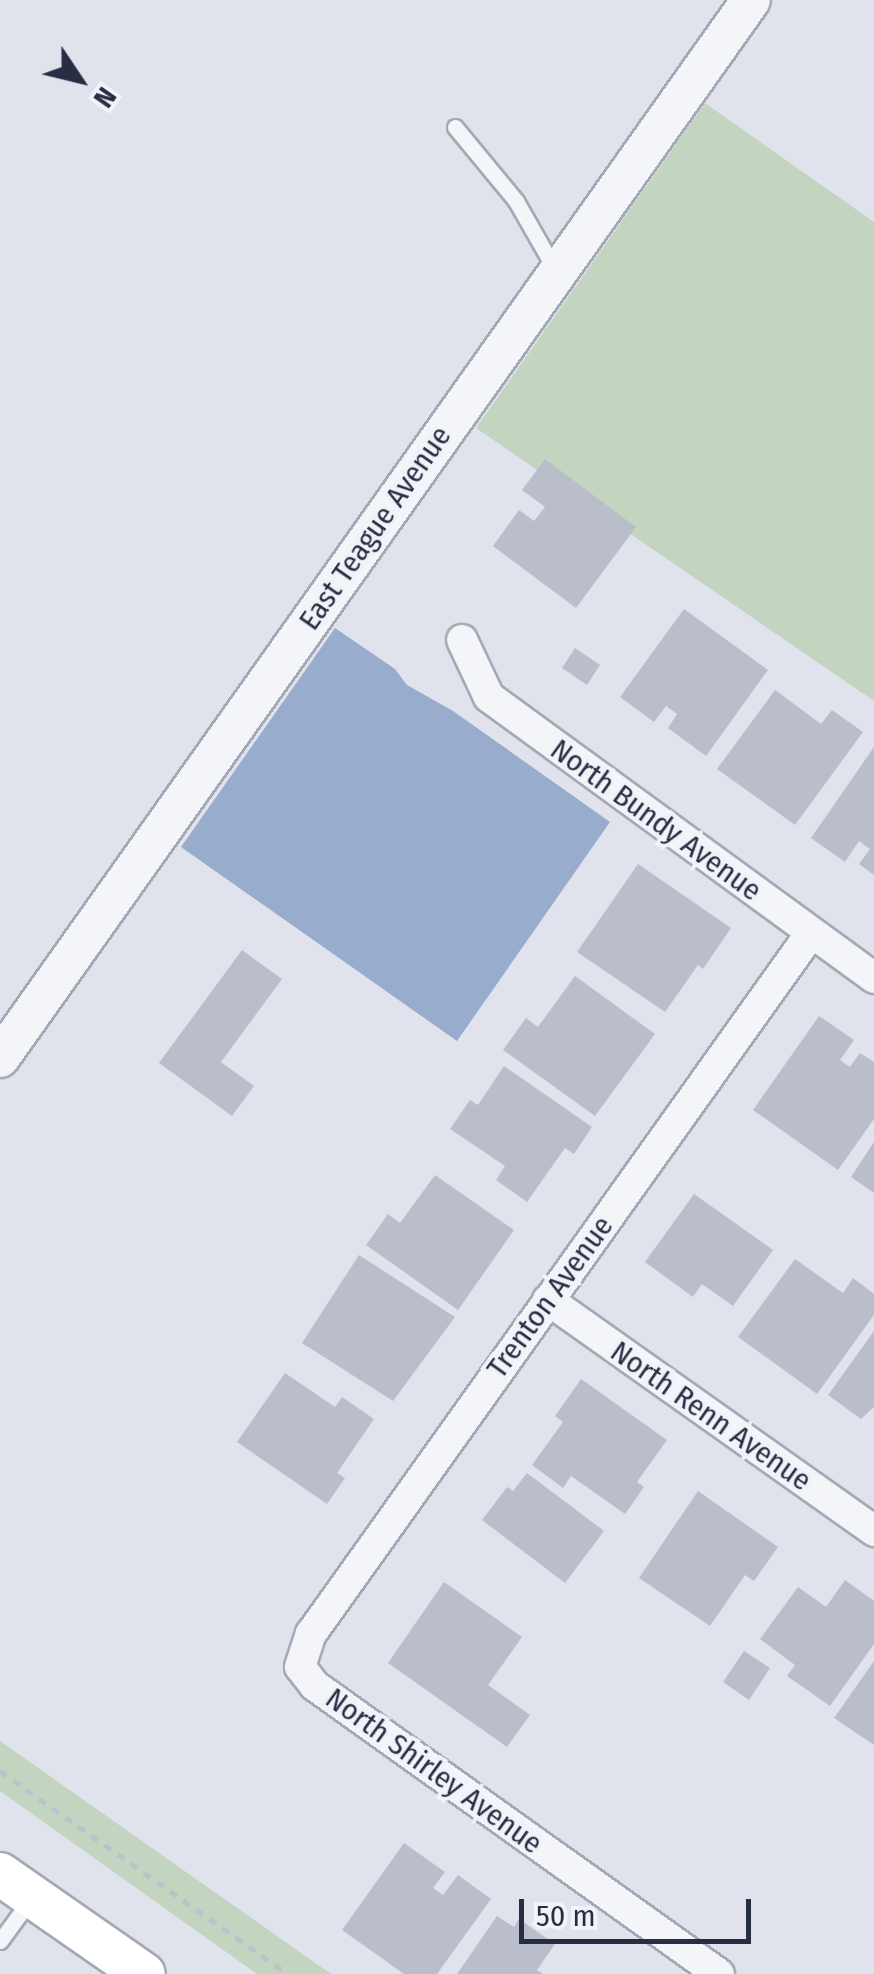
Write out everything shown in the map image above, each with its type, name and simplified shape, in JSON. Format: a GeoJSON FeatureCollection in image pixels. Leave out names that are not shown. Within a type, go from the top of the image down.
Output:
{"type":"FeatureCollection","features":[{"type":"Feature","properties":{"kind":"main road"},"geometry":{"type":"LineString","coordinates":[[16,1885],[144,1974]]}},
{"type":"Feature","properties":{"kind":"street","name":"East Teague Avenue"},"geometry":{"type":"LineString","coordinates":[[0,1058],[751,0]]}},
{"type":"Feature","properties":{"kind":"street","name":"North Bundy Avenue"},"geometry":{"type":"LineString","coordinates":[[462,640],[488,697],[874,978]]}},
{"type":"Feature","properties":{"kind":"street","name":"Trenton Avenue"},"geometry":{"type":"LineString","coordinates":[[300,1666],[311,1634],[811,934]]}},
{"type":"Feature","properties":{"kind":"street","name":"North Renn Avenue"},"geometry":{"type":"LineString","coordinates":[[548,1300],[874,1531]]}},
{"type":"Feature","properties":{"kind":"street","name":"North Shirley Avenue"},"geometry":{"type":"LineString","coordinates":[[300,1666],[315,1686],[718,1974]]}},
{"type":"Feature","properties":{"kind":"lane"},"geometry":{"type":"LineString","coordinates":[[456,126],[516,201],[557,272]]}},
{"type":"Feature","properties":{"kind":"lane"},"geometry":{"type":"LineString","coordinates":[[0,1941],[16,1885]]}},
{"type":"Feature","properties":{"kind":"path"},"geometry":{"type":"LineString","coordinates":[[0,1771],[288,1974]]}},
{"type":"Feature","properties":{"kind":"green space"},"geometry":{"type":"Polygon","coordinates":[[[705,103],[874,222],[874,701],[476,428],[705,103]]]}},
{"type":"Feature","properties":{"kind":"green space"},"geometry":{"type":"Polygon","coordinates":[[[0,1741],[331,1974],[257,1974],[0,1791],[0,1741]]]}},
{"type":"Feature","properties":{"kind":"water"},"geometry":{"type":"Polygon","coordinates":[[[335,628],[395,669],[407,685],[453,711],[610,822],[457,1041],[181,847],[335,628]]]}},
{"type":"Feature","properties":{"kind":"building"},"geometry":{"type":"Polygon","coordinates":[[[545,459],[636,527],[576,608],[493,546],[519,510],[534,521],[545,507],[522,490],[545,459]]]}},
{"type":"Feature","properties":{"kind":"building"},"geometry":{"type":"Polygon","coordinates":[[[684,609],[768,670],[706,756],[668,728],[677,714],[666,706],[654,722],[620,697],[684,609]]]}},
{"type":"Feature","properties":{"kind":"building"},"geometry":{"type":"Polygon","coordinates":[[[575,648],[600,665],[587,685],[562,668],[575,648]]]}},
{"type":"Feature","properties":{"kind":"building"},"geometry":{"type":"Polygon","coordinates":[[[775,690],[821,724],[832,710],[863,732],[795,825],[717,769],[775,690]]]}},
{"type":"Feature","properties":{"kind":"building"},"geometry":{"type":"Polygon","coordinates":[[[874,747],[874,875],[859,864],[870,849],[859,841],[845,862],[811,838],[874,747]]]}},
{"type":"Feature","properties":{"kind":"building"},"geometry":{"type":"Polygon","coordinates":[[[638,864],[731,928],[703,969],[698,965],[665,1012],[577,952],[638,864]]]}},
{"type":"Feature","properties":{"kind":"building"},"geometry":{"type":"Polygon","coordinates":[[[242,950],[282,979],[221,1062],[254,1086],[232,1116],[159,1063],[242,950]]]}},
{"type":"Feature","properties":{"kind":"building"},"geometry":{"type":"Polygon","coordinates":[[[575,976],[655,1034],[595,1116],[503,1050],[526,1018],[538,1027],[575,976]]]}},
{"type":"Feature","properties":{"kind":"building"},"geometry":{"type":"Polygon","coordinates":[[[819,1016],[854,1040],[840,1060],[850,1067],[860,1053],[874,1062],[874,1119],[838,1170],[753,1110],[819,1016]]]}},
{"type":"Feature","properties":{"kind":"building"},"geometry":{"type":"Polygon","coordinates":[[[504,1066],[592,1127],[574,1154],[565,1148],[527,1202],[496,1180],[505,1166],[450,1129],[470,1100],[478,1105],[504,1066]]]}},
{"type":"Feature","properties":{"kind":"building"},"geometry":{"type":"Polygon","coordinates":[[[874,1142],[874,1193],[851,1177],[874,1142]]]}},
{"type":"Feature","properties":{"kind":"building"},"geometry":{"type":"Polygon","coordinates":[[[435,1175],[514,1230],[458,1310],[366,1245],[388,1214],[400,1223],[435,1175]]]}},
{"type":"Feature","properties":{"kind":"building"},"geometry":{"type":"Polygon","coordinates":[[[694,1194],[773,1250],[733,1306],[702,1284],[693,1297],[645,1262],[694,1194]]]}},
{"type":"Feature","properties":{"kind":"building"},"geometry":{"type":"Polygon","coordinates":[[[359,1255],[455,1317],[393,1401],[302,1343],[359,1255]]]}},
{"type":"Feature","properties":{"kind":"building"},"geometry":{"type":"Polygon","coordinates":[[[795,1259],[843,1293],[853,1278],[874,1294],[874,1315],[817,1394],[738,1337],[795,1259]]]}},
{"type":"Feature","properties":{"kind":"building"},"geometry":{"type":"Polygon","coordinates":[[[874,1331],[874,1407],[861,1419],[828,1395],[874,1331]]]}},
{"type":"Feature","properties":{"kind":"building"},"geometry":{"type":"Polygon","coordinates":[[[285,1373],[335,1407],[342,1397],[374,1419],[337,1473],[345,1478],[327,1504],[237,1442],[285,1373]]]}},
{"type":"Feature","properties":{"kind":"building"},"geometry":{"type":"Polygon","coordinates":[[[581,1379],[667,1440],[637,1482],[644,1487],[625,1514],[571,1476],[563,1488],[532,1465],[563,1422],[555,1416],[581,1379]]]}},
{"type":"Feature","properties":{"kind":"building"},"geometry":{"type":"Polygon","coordinates":[[[527,1473],[604,1531],[565,1583],[482,1520],[507,1487],[513,1491],[527,1473]]]}},
{"type":"Feature","properties":{"kind":"building"},"geometry":{"type":"Polygon","coordinates":[[[698,1491],[778,1547],[754,1581],[745,1575],[710,1626],[639,1578],[698,1491]]]}},
{"type":"Feature","properties":{"kind":"building"},"geometry":{"type":"Polygon","coordinates":[[[845,1580],[874,1601],[874,1644],[830,1706],[787,1676],[795,1665],[760,1639],[798,1587],[826,1607],[845,1580]]]}},
{"type":"Feature","properties":{"kind":"building"},"geometry":{"type":"Polygon","coordinates":[[[444,1582],[522,1637],[488,1685],[530,1715],[507,1747],[388,1663],[444,1582]]]}},
{"type":"Feature","properties":{"kind":"building"},"geometry":{"type":"Polygon","coordinates":[[[744,1651],[770,1668],[749,1700],[723,1682],[744,1651]]]}},
{"type":"Feature","properties":{"kind":"building"},"geometry":{"type":"Polygon","coordinates":[[[874,1661],[874,1745],[834,1718],[874,1661]]]}},
{"type":"Feature","properties":{"kind":"building"},"geometry":{"type":"Polygon","coordinates":[[[404,1843],[445,1872],[433,1888],[443,1895],[458,1875],[491,1899],[437,1974],[404,1974],[342,1930],[404,1843]]]}},
{"type":"Feature","properties":{"kind":"building"},"geometry":{"type":"Polygon","coordinates":[[[497,1916],[514,1927],[519,1919],[555,1944],[537,1970],[543,1974],[457,1974],[497,1916]]]}}]}
